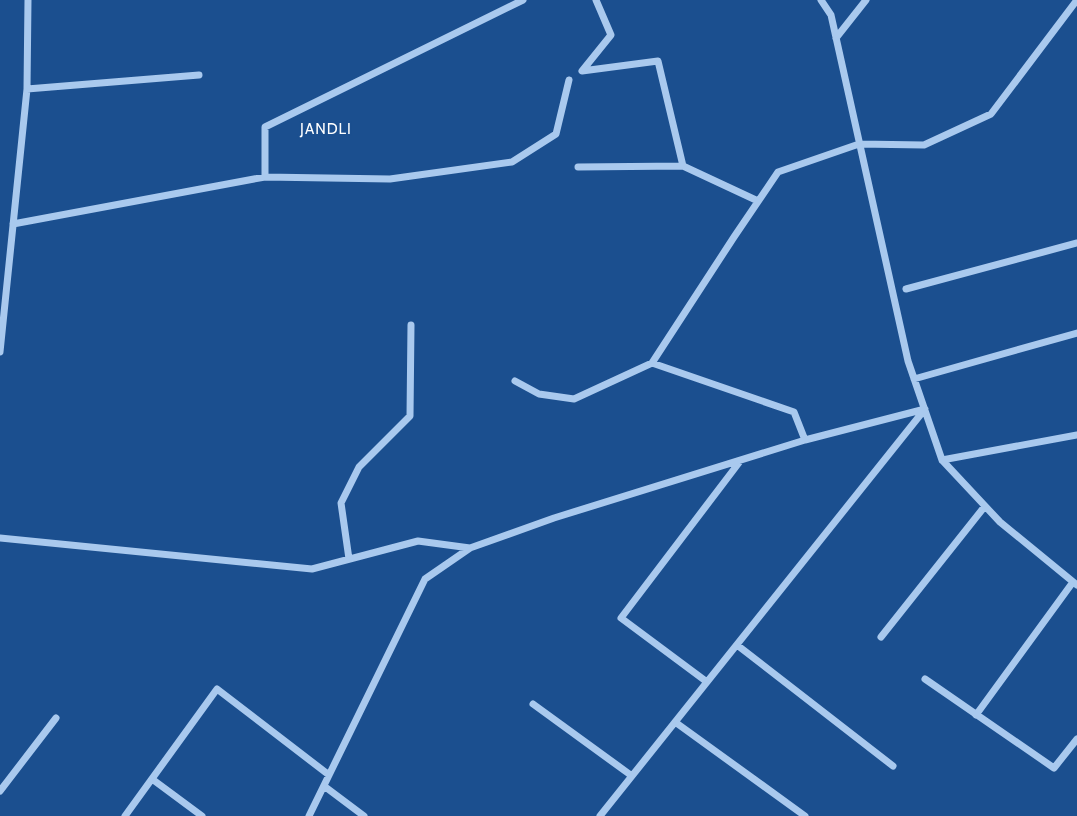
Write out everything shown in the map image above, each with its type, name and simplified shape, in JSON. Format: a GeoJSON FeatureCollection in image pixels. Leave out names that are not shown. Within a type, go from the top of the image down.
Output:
{"type":"FeatureCollection","features":[{"type":"Feature","properties":{"kind":"street"},"geometry":{"type":"LineString","coordinates":[[0,352],[2,304],[13,224],[27,89],[28,0]]}},
{"type":"Feature","properties":{"kind":"street"},"geometry":{"type":"LineString","coordinates":[[265,177],[265,127],[523,0]]}},
{"type":"Feature","properties":{"kind":"street"},"geometry":{"type":"LineString","coordinates":[[596,0],[611,35],[582,70],[658,61],[683,166]]}},
{"type":"Feature","properties":{"kind":"street"},"geometry":{"type":"LineString","coordinates":[[821,0],[831,15],[908,361],[942,460],[1000,522],[1075,583],[976,715]]}},
{"type":"Feature","properties":{"kind":"street"},"geometry":{"type":"LineString","coordinates":[[836,38],[866,0]]}},
{"type":"Feature","properties":{"kind":"street"},"geometry":{"type":"LineString","coordinates":[[515,381],[539,394],[574,399],[652,363],[778,172],[860,144],[924,145],[991,114],[1077,0]]}},
{"type":"Feature","properties":{"kind":"street"},"geometry":{"type":"LineString","coordinates":[[27,89],[199,75]]}},
{"type":"Feature","properties":{"kind":"street"},"geometry":{"type":"LineString","coordinates":[[13,224],[265,177],[390,179],[512,162],[556,134],[569,80]]}},
{"type":"Feature","properties":{"kind":"street"},"geometry":{"type":"LineString","coordinates":[[578,167],[683,166],[758,201]]}},
{"type":"Feature","properties":{"kind":"street"},"geometry":{"type":"LineString","coordinates":[[906,289],[1077,243]]}},
{"type":"Feature","properties":{"kind":"street"},"geometry":{"type":"LineString","coordinates":[[349,559],[341,502],[360,466],[410,416],[410,325]]}},
{"type":"Feature","properties":{"kind":"street"},"geometry":{"type":"LineString","coordinates":[[914,379],[1077,333]]}},
{"type":"Feature","properties":{"kind":"street"},"geometry":{"type":"LineString","coordinates":[[652,363],[794,412],[805,440]]}},
{"type":"Feature","properties":{"kind":"street"},"geometry":{"type":"LineString","coordinates":[[309,816],[425,579],[470,548],[554,518],[805,440],[925,409]]}},
{"type":"Feature","properties":{"kind":"street"},"geometry":{"type":"LineString","coordinates":[[600,816],[925,409]]}},
{"type":"Feature","properties":{"kind":"street"},"geometry":{"type":"LineString","coordinates":[[942,460],[1077,435]]}},
{"type":"Feature","properties":{"kind":"street"},"geometry":{"type":"LineString","coordinates":[[707,682],[621,618],[741,460]]}},
{"type":"Feature","properties":{"kind":"street"},"geometry":{"type":"LineString","coordinates":[[881,636],[986,506]]}},
{"type":"Feature","properties":{"kind":"street"},"geometry":{"type":"LineString","coordinates":[[0,538],[312,569],[418,541],[470,548]]}},
{"type":"Feature","properties":{"kind":"street"},"geometry":{"type":"LineString","coordinates":[[737,645],[893,766]]}},
{"type":"Feature","properties":{"kind":"street"},"geometry":{"type":"LineString","coordinates":[[925,679],[1054,768],[1077,739]]}},
{"type":"Feature","properties":{"kind":"street"},"geometry":{"type":"LineString","coordinates":[[125,816],[217,689],[329,775]]}},
{"type":"Feature","properties":{"kind":"street"},"geometry":{"type":"LineString","coordinates":[[533,704],[632,776]]}},
{"type":"Feature","properties":{"kind":"street"},"geometry":{"type":"LineString","coordinates":[[0,791],[56,718]]}},
{"type":"Feature","properties":{"kind":"street"},"geometry":{"type":"LineString","coordinates":[[675,722],[805,816]]}},
{"type":"Feature","properties":{"kind":"street"},"geometry":{"type":"LineString","coordinates":[[152,779],[202,816]]}},
{"type":"Feature","properties":{"kind":"street"},"geometry":{"type":"LineString","coordinates":[[324,786],[364,816]]}},
{"type":"Feature","properties":{"kind":"district","name":"JANDLI"},"geometry":{"type":"Point","coordinates":[326,129]}}]}
